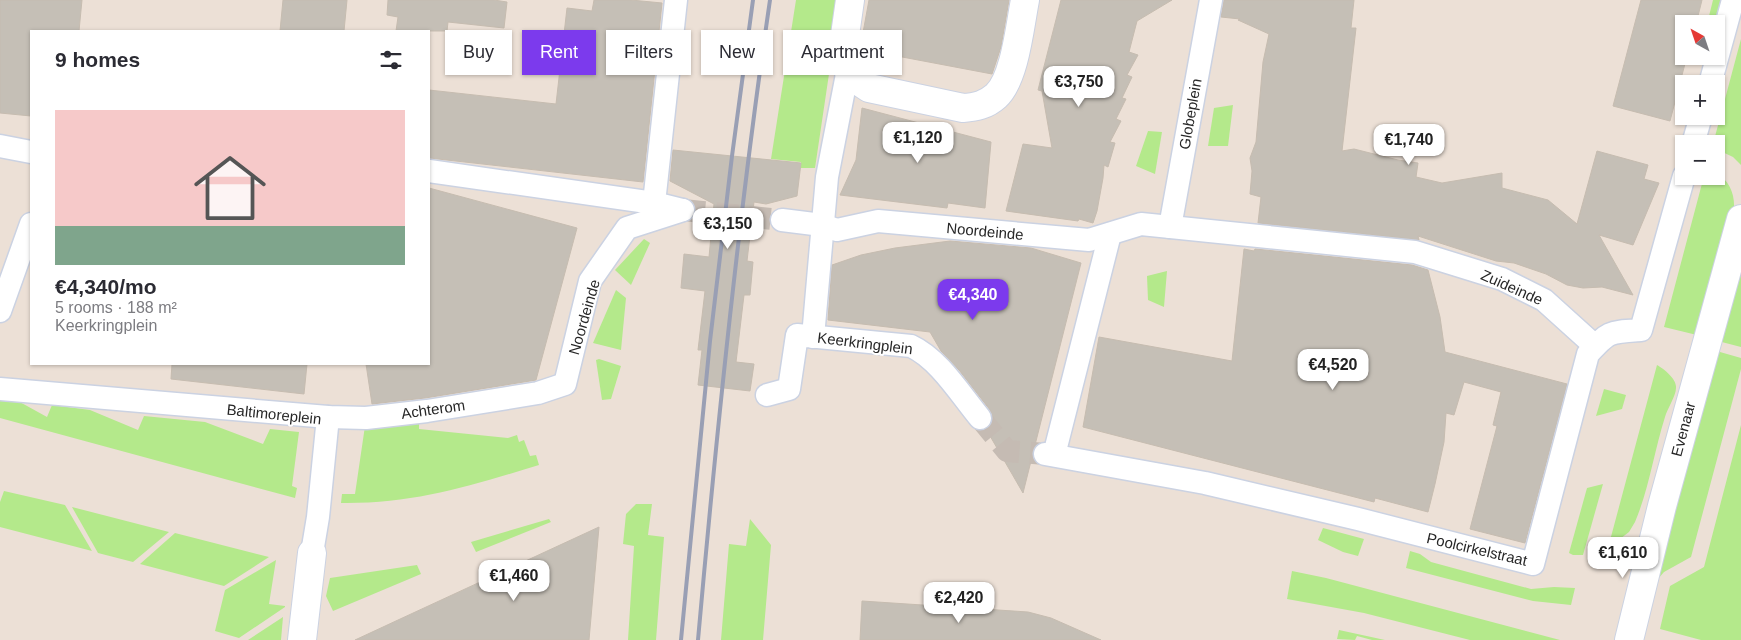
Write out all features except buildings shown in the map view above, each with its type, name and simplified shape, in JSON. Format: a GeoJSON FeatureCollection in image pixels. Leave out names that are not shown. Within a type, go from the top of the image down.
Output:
{"type":"FeatureCollection","features":[{"type":"Feature","properties":{"kind":"main road"},"geometry":{"type":"LineString","coordinates":[[846,30],[850,0]]}},
{"type":"Feature","properties":{"kind":"main road"},"geometry":{"type":"LineString","coordinates":[[852,75],[868,88],[963,108],[987,103],[1006,84],[1016,50],[1025,0]]}},
{"type":"Feature","properties":{"kind":"main road","name":"Evenaar"},"geometry":{"type":"LineString","coordinates":[[1629,640],[1665,497],[1741,219]]}},
{"type":"Feature","properties":{"kind":"main road","name":"Baltimoreplein"},"geometry":{"type":"LineString","coordinates":[[302,640],[312,553]]}},
{"type":"Feature","properties":{"kind":"street"},"geometry":{"type":"LineString","coordinates":[[654,203],[676,0]]}},
{"type":"Feature","properties":{"kind":"street","name":"Globeplein"},"geometry":{"type":"LineString","coordinates":[[1170,227],[1211,0]]}},
{"type":"Feature","properties":{"kind":"street"},"geometry":{"type":"LineString","coordinates":[[1712,75],[1733,0]]}},
{"type":"Feature","properties":{"kind":"street"},"geometry":{"type":"LineString","coordinates":[[813,337],[827,177],[847,75]]}},
{"type":"Feature","properties":{"kind":"street"},"geometry":{"type":"LineString","coordinates":[[0,146],[30,152]]}},
{"type":"Feature","properties":{"kind":"street","name":"Noordeinde"},"geometry":{"type":"LineString","coordinates":[[430,171],[654,203],[683,210],[627,228],[590,281],[565,384],[538,393]]}},
{"type":"Feature","properties":{"kind":"street","name":"Poolcirkelstraat"},"geometry":{"type":"LineString","coordinates":[[1110,234],[1050,455],[1205,483],[1358,519],[1533,564],[1588,354],[1600,340],[1613,332],[1640,330],[1681,185]]}},
{"type":"Feature","properties":{"kind":"street","name":"Noordeinde"},"geometry":{"type":"LineString","coordinates":[[782,220],[822,225],[837,230],[878,221],[1089,240],[1110,234]]}},
{"type":"Feature","properties":{"kind":"street"},"geometry":{"type":"LineString","coordinates":[[1110,234],[1141,224],[1170,227]]}},
{"type":"Feature","properties":{"kind":"street"},"geometry":{"type":"LineString","coordinates":[[0,311],[30,227]]}},
{"type":"Feature","properties":{"kind":"street","name":"Zuideinde"},"geometry":{"type":"LineString","coordinates":[[1170,227],[1241,235],[1416,245],[1502,280],[1544,300],[1596,346]]}},
{"type":"Feature","properties":{"kind":"street","name":"Keerkringplein"},"geometry":{"type":"LineString","coordinates":[[767,395],[789,388],[797,335],[911,346],[921,351],[937,366],[980,418]]}},
{"type":"Feature","properties":{"kind":"street","name":"Baltimoreplein"},"geometry":{"type":"LineString","coordinates":[[0,389],[328,417],[318,518],[312,553]]}},
{"type":"Feature","properties":{"kind":"street","name":"Achterom"},"geometry":{"type":"LineString","coordinates":[[328,417],[366,418],[428,411],[538,393]]}},
{"type":"Feature","properties":{"kind":"green space"},"geometry":{"type":"Polygon","coordinates":[[[796,0],[840,0],[836,30],[791,30],[796,0]]]}},
{"type":"Feature","properties":{"kind":"green space"},"geometry":{"type":"Polygon","coordinates":[[[1713,0],[1730,0],[1721,15],[1709,15],[1713,0]]]}},
{"type":"Feature","properties":{"kind":"green space"},"geometry":{"type":"Polygon","coordinates":[[[1741,39],[1741,165],[1733,157],[1725,153],[1725,135],[1715,135],[1718,125],[1725,125],[1725,99],[1741,39]]]}},
{"type":"Feature","properties":{"kind":"green space"},"geometry":{"type":"Polygon","coordinates":[[[784,75],[829,75],[815,168],[801,168],[801,162],[771,159],[784,75]]]}},
{"type":"Feature","properties":{"kind":"green space"},"geometry":{"type":"Polygon","coordinates":[[[1233,105],[1228,146],[1208,146],[1214,108],[1233,105]]]}},
{"type":"Feature","properties":{"kind":"green space"},"geometry":{"type":"Polygon","coordinates":[[[1148,131],[1162,132],[1155,174],[1136,166],[1148,131]]]}},
{"type":"Feature","properties":{"kind":"green space"},"geometry":{"type":"Polygon","coordinates":[[[1725,180],[1730,188],[1734,209],[1701,336],[1664,327],[1702,185],[1725,185],[1725,180]]]}},
{"type":"Feature","properties":{"kind":"green space"},"geometry":{"type":"Polygon","coordinates":[[[644,239],[650,243],[631,285],[615,270],[644,239]]]}},
{"type":"Feature","properties":{"kind":"green space"},"geometry":{"type":"Polygon","coordinates":[[[1741,244],[1741,347],[1714,340],[1741,244]]]}},
{"type":"Feature","properties":{"kind":"green space"},"geometry":{"type":"Polygon","coordinates":[[[1167,271],[1164,307],[1148,300],[1147,276],[1167,271]]]}},
{"type":"Feature","properties":{"kind":"green space"},"geometry":{"type":"Polygon","coordinates":[[[616,290],[626,298],[621,350],[593,343],[616,290]]]}},
{"type":"Feature","properties":{"kind":"green space"},"geometry":{"type":"Polygon","coordinates":[[[1713,350],[1741,358],[1741,369],[1691,557],[1664,572],[1657,580],[1713,350]]]}},
{"type":"Feature","properties":{"kind":"green space"},"geometry":{"type":"Polygon","coordinates":[[[599,359],[621,366],[611,399],[602,400],[596,360],[599,359]]]}},
{"type":"Feature","properties":{"kind":"green space"},"geometry":{"type":"Polygon","coordinates":[[[1657,365],[1672,378],[1676,385],[1676,391],[1665,417],[1644,497],[1635,522],[1629,532],[1608,548],[1657,365]]]}},
{"type":"Feature","properties":{"kind":"green space"},"geometry":{"type":"Polygon","coordinates":[[[1604,389],[1626,395],[1622,409],[1596,416],[1604,389]]]}},
{"type":"Feature","properties":{"kind":"green space"},"geometry":{"type":"Polygon","coordinates":[[[0,400],[18,401],[47,417],[52,405],[90,410],[138,430],[144,416],[205,422],[263,444],[270,429],[299,432],[292,486],[297,488],[295,498],[0,418],[0,400]]]}},
{"type":"Feature","properties":{"kind":"green space"},"geometry":{"type":"Polygon","coordinates":[[[419,419],[419,429],[508,438],[517,435],[519,442],[524,440],[530,456],[536,455],[539,465],[465,487],[418,497],[368,503],[341,503],[342,494],[355,494],[365,426],[419,419]]]}},
{"type":"Feature","properties":{"kind":"green space"},"geometry":{"type":"Polygon","coordinates":[[[1741,425],[1741,640],[1701,640],[1660,629],[1670,586],[1704,567],[1741,425]]]}},
{"type":"Feature","properties":{"kind":"green space"},"geometry":{"type":"Polygon","coordinates":[[[1603,484],[1583,555],[1573,555],[1569,553],[1587,488],[1603,484]]]}},
{"type":"Feature","properties":{"kind":"green space"},"geometry":{"type":"Polygon","coordinates":[[[4,491],[65,505],[92,551],[0,527],[0,502],[4,491]]]}},
{"type":"Feature","properties":{"kind":"green space"},"geometry":{"type":"Polygon","coordinates":[[[636,504],[652,504],[648,535],[664,537],[656,640],[628,640],[634,546],[623,544],[626,514],[636,504]]]}},
{"type":"Feature","properties":{"kind":"green space"},"geometry":{"type":"Polygon","coordinates":[[[72,507],[169,532],[133,562],[98,553],[72,507]]]}},
{"type":"Feature","properties":{"kind":"green space"},"geometry":{"type":"Polygon","coordinates":[[[549,519],[551,522],[476,552],[471,542],[549,519]]]}},
{"type":"Feature","properties":{"kind":"green space"},"geometry":{"type":"Polygon","coordinates":[[[750,519],[771,545],[763,640],[721,640],[729,544],[746,546],[750,519]]]}},
{"type":"Feature","properties":{"kind":"green space"},"geometry":{"type":"Polygon","coordinates":[[[1323,528],[1364,539],[1358,556],[1343,552],[1318,540],[1323,528]]]}},
{"type":"Feature","properties":{"kind":"green space"},"geometry":{"type":"Polygon","coordinates":[[[175,533],[269,557],[224,586],[140,564],[175,533]]]}},
{"type":"Feature","properties":{"kind":"green space"},"geometry":{"type":"Polygon","coordinates":[[[1410,551],[1420,554],[1431,562],[1531,589],[1575,588],[1571,605],[1533,601],[1406,568],[1410,551]]]}},
{"type":"Feature","properties":{"kind":"green space"},"geometry":{"type":"Polygon","coordinates":[[[276,560],[269,604],[285,607],[239,638],[215,631],[225,590],[276,560]]]}},
{"type":"Feature","properties":{"kind":"green space"},"geometry":{"type":"Polygon","coordinates":[[[417,565],[421,574],[333,611],[326,596],[330,578],[417,565]]]}},
{"type":"Feature","properties":{"kind":"green space"},"geometry":{"type":"Polygon","coordinates":[[[1292,571],[1326,578],[1560,640],[1470,640],[1364,613],[1287,599],[1292,571]]]}},
{"type":"Feature","properties":{"kind":"green space"},"geometry":{"type":"Polygon","coordinates":[[[283,617],[281,640],[248,640],[283,617]]]}},
{"type":"Feature","properties":{"kind":"green space"},"geometry":{"type":"Polygon","coordinates":[[[1339,630],[1385,640],[1372,640],[1357,636],[1355,640],[1337,639],[1339,630]]]}},
{"type":"Feature","properties":{"kind":"tunnel"},"geometry":{"type":"LineString","coordinates":[[683,210],[782,220]]}},
{"type":"Feature","properties":{"kind":"tunnel"},"geometry":{"type":"LineString","coordinates":[[980,418],[1007,451],[1045,454]]}},
{"type":"Feature","properties":{"kind":"railway"},"geometry":{"type":"LineString","coordinates":[[681,640],[710,341],[753,0]]}},
{"type":"Feature","properties":{"kind":"railway"},"geometry":{"type":"LineString","coordinates":[[698,640],[730,319],[748,159],[770,0]]}}]}
